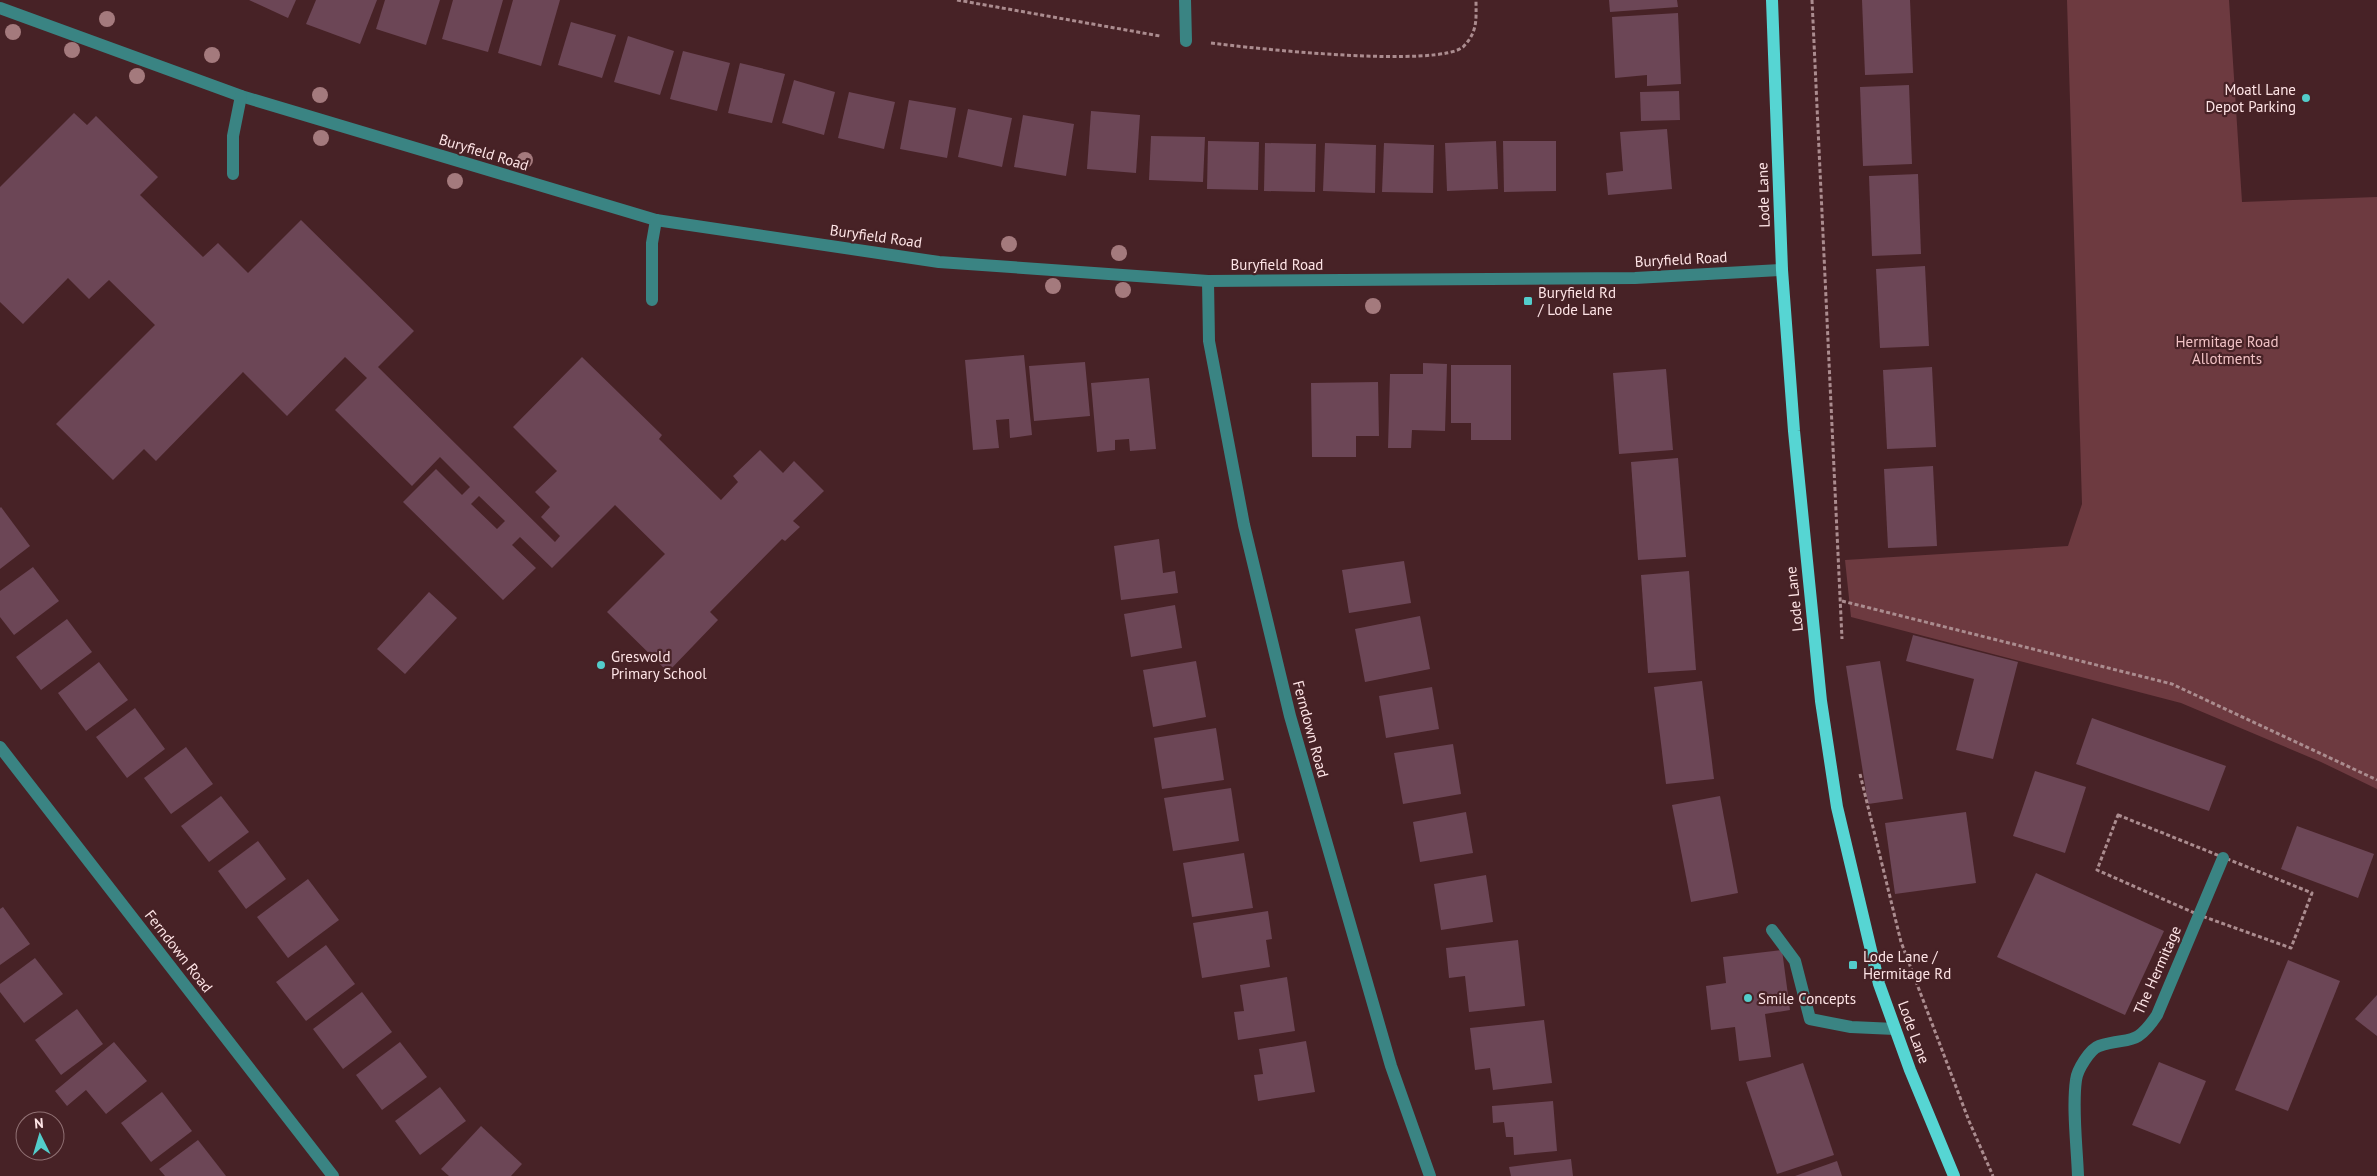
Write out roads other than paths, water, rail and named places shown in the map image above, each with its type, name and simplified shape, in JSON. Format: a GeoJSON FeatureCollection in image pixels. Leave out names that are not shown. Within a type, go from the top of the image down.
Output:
{"type":"FeatureCollection","features":[{"type":"Feature","properties":{"kind":"main road","name":"Lode Lane"},"geometry":{"type":"LineString","coordinates":[[1772,0],[1782,270],[1794,431],[1821,701],[1837,807],[1879,984],[1954,1176]]}},
{"type":"Feature","properties":{"kind":"street"},"geometry":{"type":"LineString","coordinates":[[1186,0],[1186,41]]}},
{"type":"Feature","properties":{"kind":"street","name":"Buryfield Road"},"geometry":{"type":"LineString","coordinates":[[0,8],[241,96],[656,220],[939,262],[1208,281],[1635,278],[1782,270]]}},
{"type":"Feature","properties":{"kind":"street"},"geometry":{"type":"LineString","coordinates":[[233,174],[233,136],[241,96]]}},
{"type":"Feature","properties":{"kind":"street"},"geometry":{"type":"LineString","coordinates":[[652,300],[652,244],[656,220]]}},
{"type":"Feature","properties":{"kind":"street","name":"Ferndown Road"},"geometry":{"type":"LineString","coordinates":[[1208,281],[1209,341],[1244,525],[1290,716],[1392,1066],[1430,1176]]}},
{"type":"Feature","properties":{"kind":"street","name":"Ferndown Road"},"geometry":{"type":"LineString","coordinates":[[0,747],[333,1176]]}},
{"type":"Feature","properties":{"kind":"street","name":"The Hermitage"},"geometry":{"type":"LineString","coordinates":[[2078,1176],[2076,1078],[2090,1054],[2098,1046],[2131,1041],[2148,1028],[2157,1015],[2223,858]]}},
{"type":"Feature","properties":{"kind":"street"},"geometry":{"type":"LineString","coordinates":[[1772,930],[1795,961],[1810,1019],[1851,1027],[1895,1029]]}},
{"type":"Feature","properties":{"kind":"place","name":"Moatl Lane Depot Parking"},"geometry":{"type":"Point","coordinates":[2306,98]}},
{"type":"Feature","properties":{"kind":"place","name":"Buryfield Rd / Lode Lane"},"geometry":{"type":"Point","coordinates":[1528,301]}},
{"type":"Feature","properties":{"kind":"place","name":"Greswold Primary School"},"geometry":{"type":"Point","coordinates":[601,665]}},
{"type":"Feature","properties":{"kind":"place","name":"Lode Lane / Hermitage Rd"},"geometry":{"type":"Point","coordinates":[1853,965]}},
{"type":"Feature","properties":{"kind":"place","name":"Smile Concepts"},"geometry":{"type":"Point","coordinates":[1748,998]}},
{"type":"Feature","properties":{"kind":"park label","name":"Hermitage Road Allotments"},"geometry":{"type":"Point","coordinates":[2227,350]}}]}
